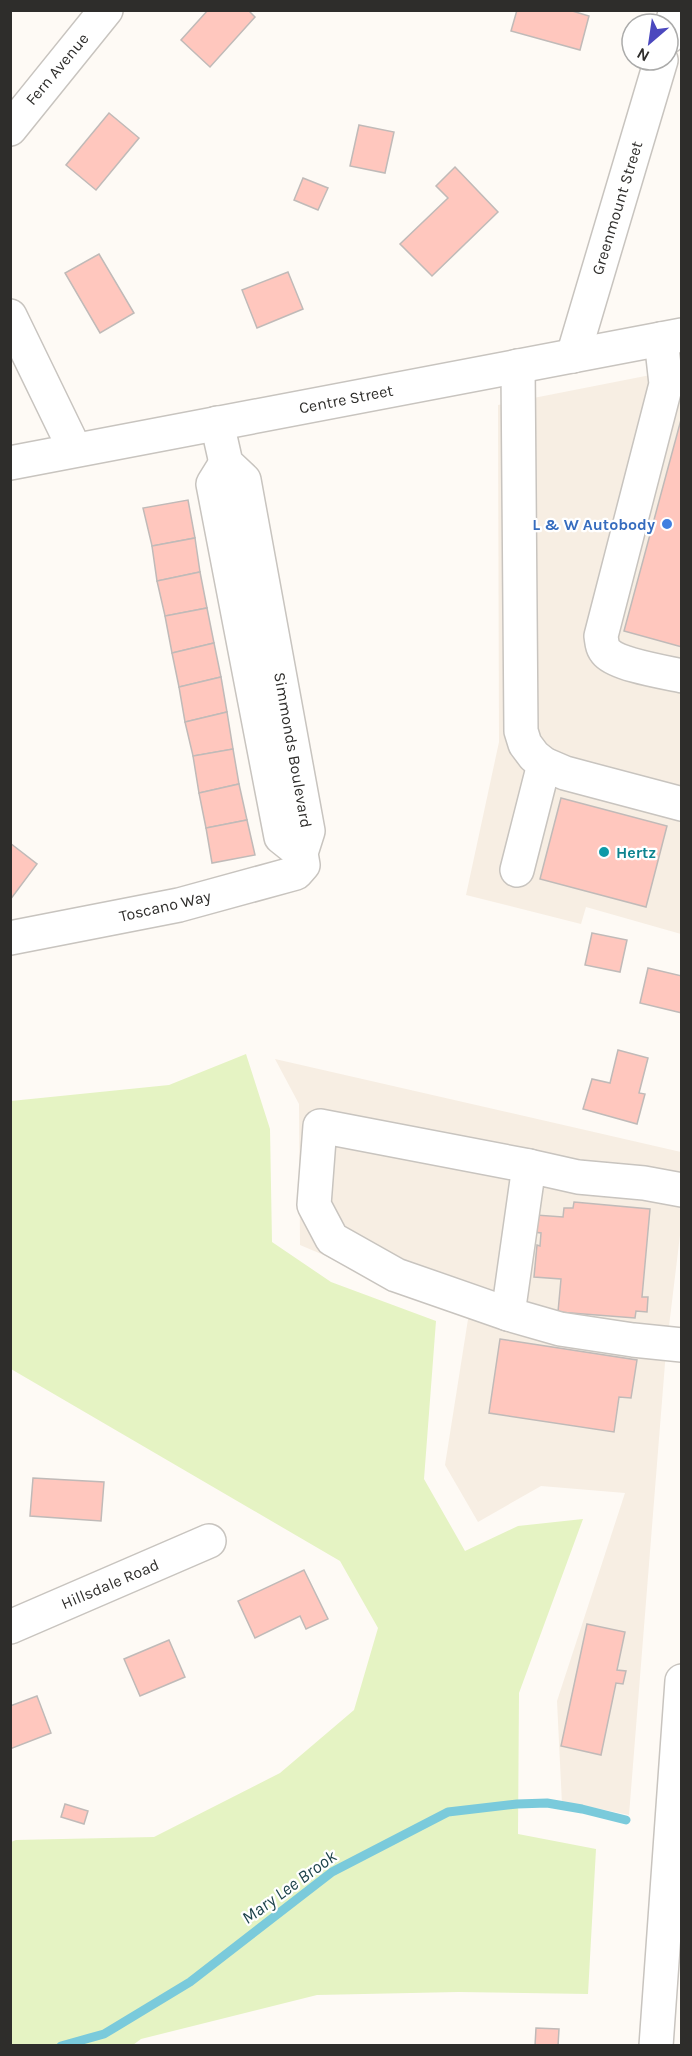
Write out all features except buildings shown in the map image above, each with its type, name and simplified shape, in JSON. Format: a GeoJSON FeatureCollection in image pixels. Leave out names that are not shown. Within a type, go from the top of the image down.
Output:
{"type":"FeatureCollection","features":[{"type":"Feature","properties":{"kind":"street","name":"Fern Avenue"},"geometry":{"type":"LineString","coordinates":[[10,129],[106,10]]}},
{"type":"Feature","properties":{"kind":"street","name":"Greenmount Street"},"geometry":{"type":"LineString","coordinates":[[573,356],[657,72]]}},
{"type":"Feature","properties":{"kind":"street"},"geometry":{"type":"LineString","coordinates":[[10,316],[75,450]]}},
{"type":"Feature","properties":{"kind":"street","name":"Centre Street"},"geometry":{"type":"LineString","coordinates":[[10,463],[671,337]]}},
{"type":"Feature","properties":{"kind":"street"},"geometry":{"type":"LineString","coordinates":[[671,337],[674,386],[601,636],[602,646],[617,660],[681,676]]}},
{"type":"Feature","properties":{"kind":"street"},"geometry":{"type":"LineString","coordinates":[[518,366],[521,731],[525,744],[544,764],[565,773],[681,804]]}},
{"type":"Feature","properties":{"kind":"street","name":"Simmonds Boulevard"},"geometry":{"type":"LineString","coordinates":[[217,423],[226,463],[244,480],[309,831],[301,853]]}},
{"type":"Feature","properties":{"kind":"street"},"geometry":{"type":"LineString","coordinates":[[517,870],[544,764]]}},
{"type":"Feature","properties":{"kind":"street","name":"Toscano Way"},"geometry":{"type":"LineString","coordinates":[[10,938],[179,905],[296,873],[303,865],[301,853]]}},
{"type":"Feature","properties":{"kind":"street"},"geometry":{"type":"LineString","coordinates":[[681,1190],[644,1182],[578,1177],[320,1126],[314,1205],[332,1239],[396,1275],[508,1314],[560,1329],[681,1345]]}},
{"type":"Feature","properties":{"kind":"street"},"geometry":{"type":"LineString","coordinates":[[508,1314],[529,1166]]}},
{"type":"Feature","properties":{"kind":"street","name":"Hillsdale Road"},"geometry":{"type":"LineString","coordinates":[[16,1617],[209,1541]]}},
{"type":"Feature","properties":{"kind":"street"},"geometry":{"type":"LineString","coordinates":[[656,2046],[681,1682]]}},
{"type":"Feature","properties":{"kind":"shaded area"},"geometry":{"type":"Polygon","coordinates":[[[681,369],[681,934],[586,907],[581,924],[466,895],[499,742],[498,405],[681,369]]]}},
{"type":"Feature","properties":{"kind":"shaded area"},"geometry":{"type":"Polygon","coordinates":[[[275,1059],[681,1152],[681,1227],[666,1351],[629,1815],[576,1804],[562,1804],[557,1701],[625,1493],[541,1486],[478,1522],[445,1465],[469,1313],[397,1286],[300,1245],[299,1104],[275,1059]]]}},
{"type":"Feature","properties":{"kind":"green space"},"geometry":{"type":"Polygon","coordinates":[[[246,1054],[270,1129],[272,1242],[331,1282],[436,1321],[424,1479],[465,1551],[518,1526],[583,1519],[519,1693],[518,1834],[596,1849],[588,1994],[458,1992],[317,1995],[141,2039],[133,2045],[11,2045],[11,1842],[16,1840],[154,1837],[280,1773],[354,1710],[378,1628],[340,1561],[11,1369],[11,1101],[169,1085],[246,1054]]]}},
{"type":"Feature","properties":{"kind":"waterway","name":"Mary Lee Brook"},"geometry":{"type":"LineString","coordinates":[[61,2046],[104,2034],[190,1982],[332,1872],[448,1812],[547,1803],[626,1820]]}},
{"type":"Feature","properties":{"kind":"place","name":"L & W Autobody"},"geometry":{"type":"Point","coordinates":[667,524]}},
{"type":"Feature","properties":{"kind":"place","name":"Hertz"},"geometry":{"type":"Point","coordinates":[604,852]}}]}
